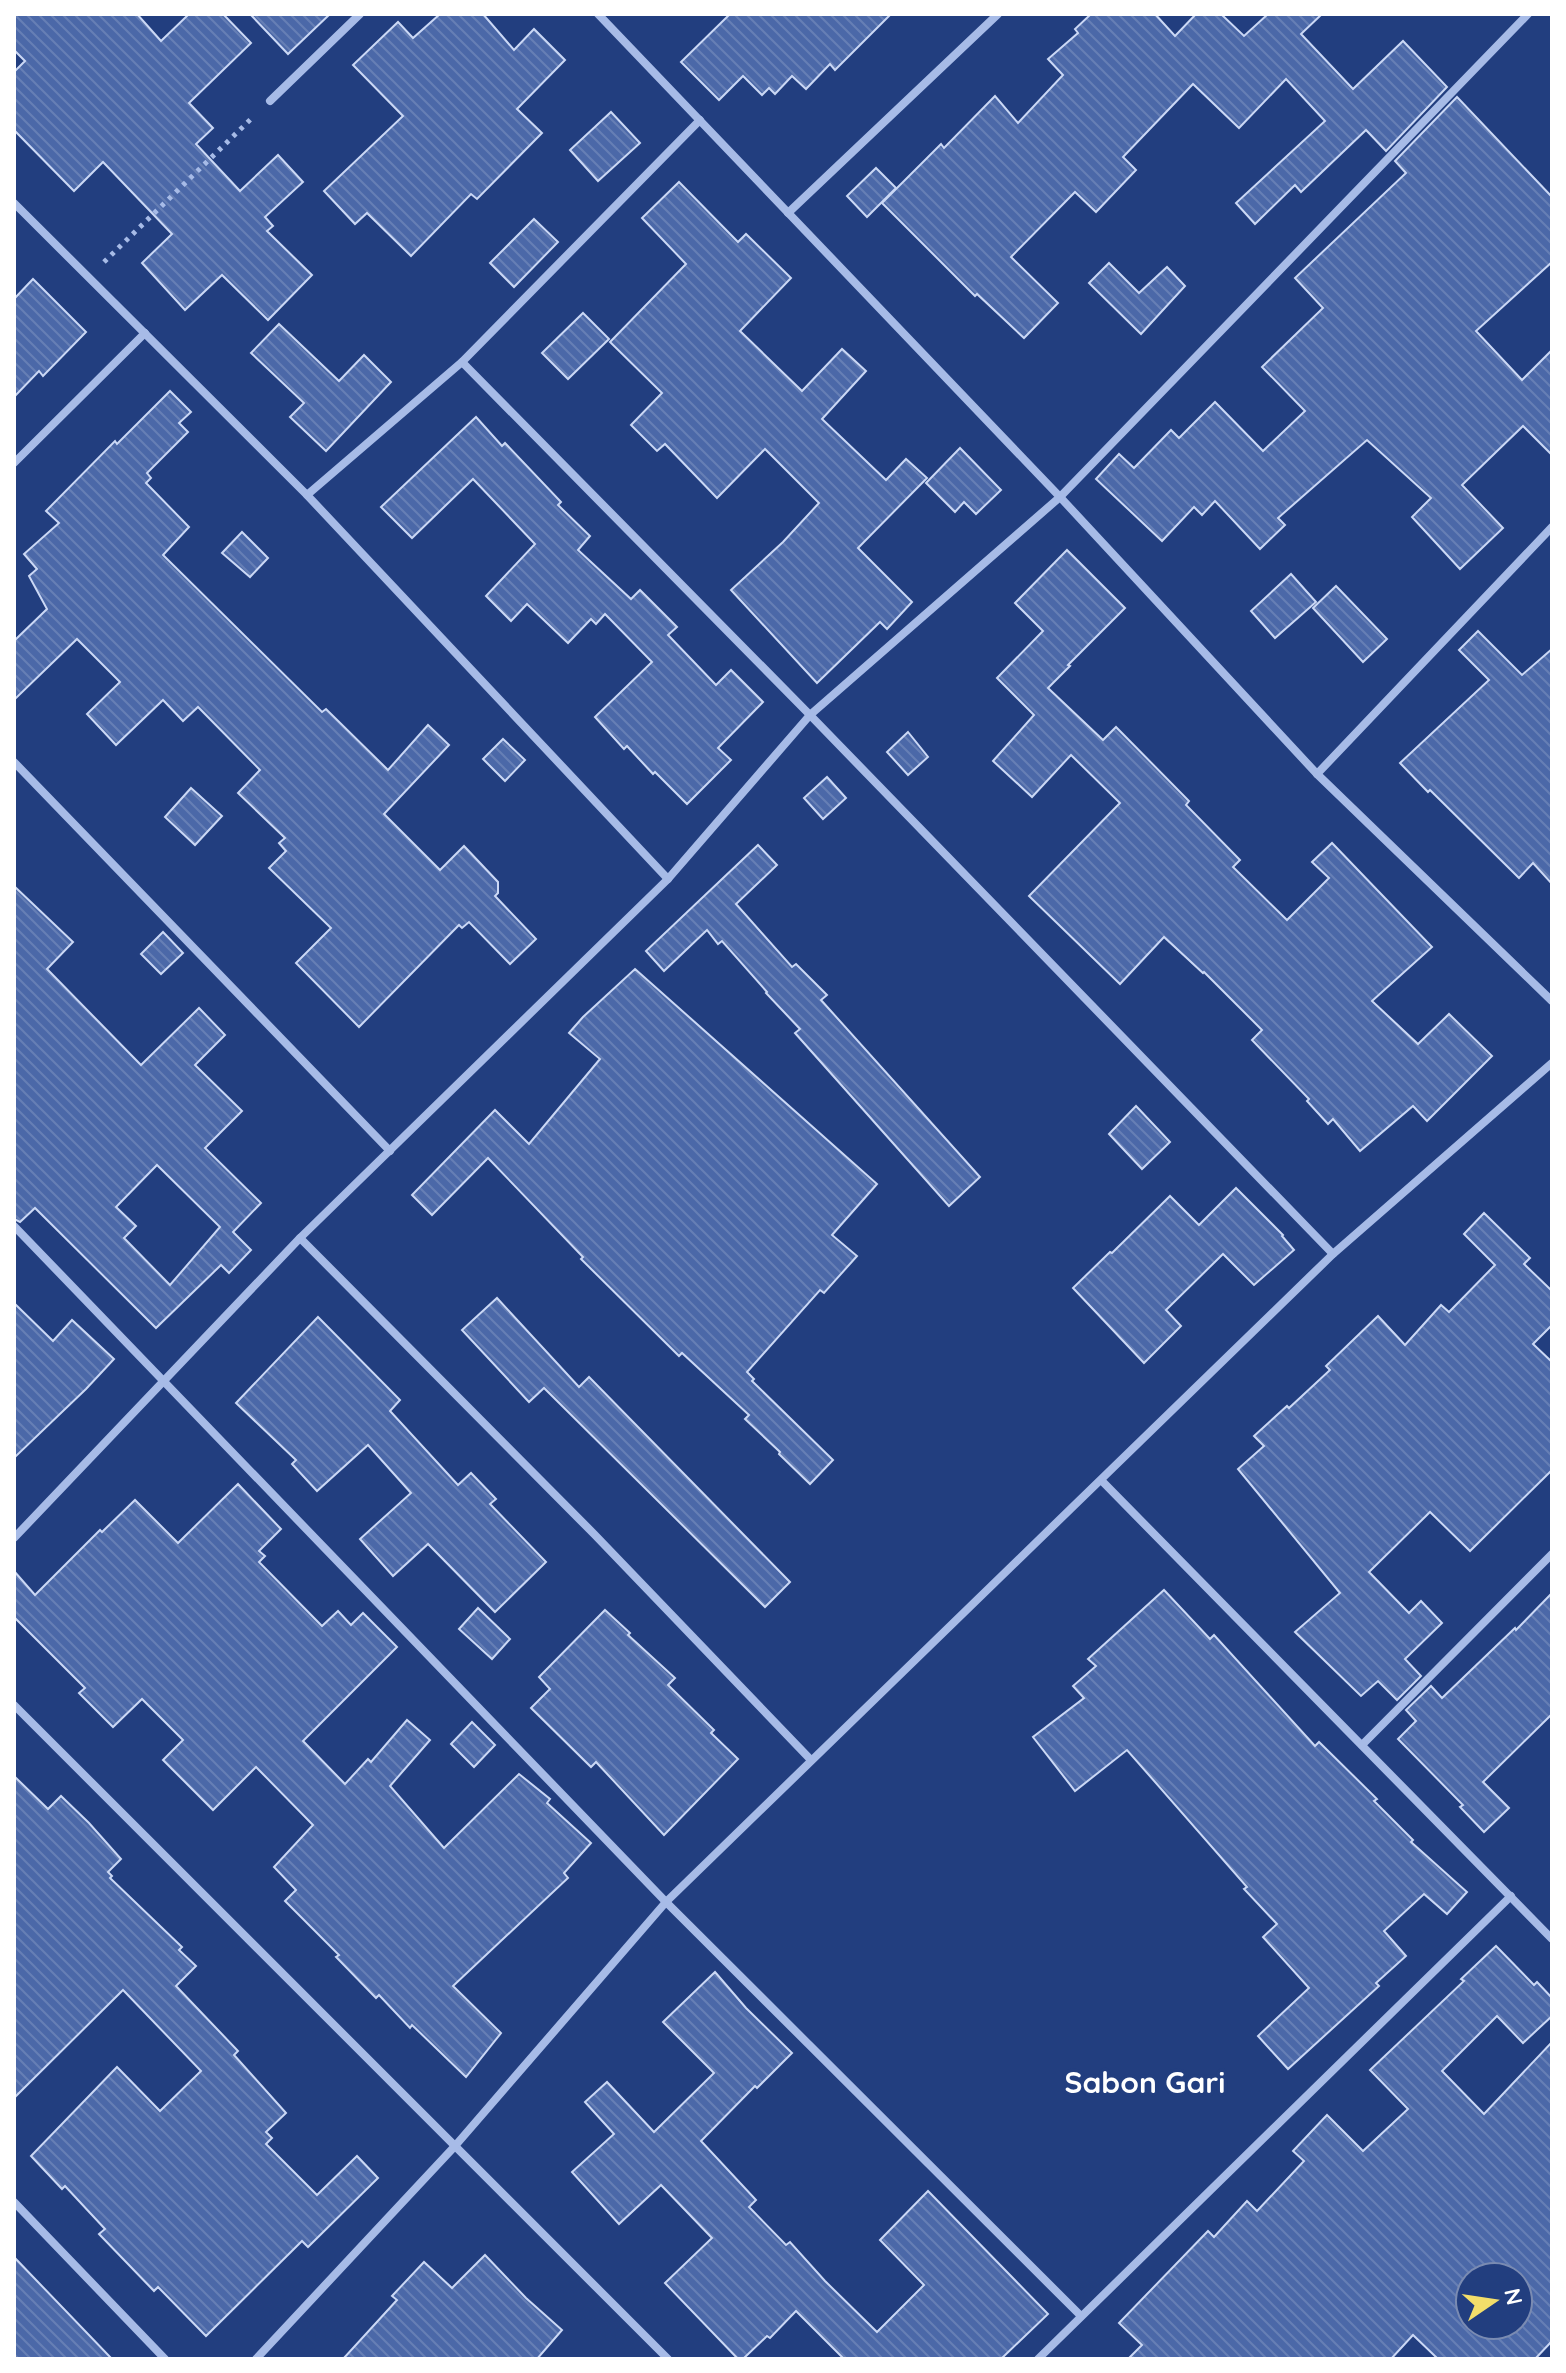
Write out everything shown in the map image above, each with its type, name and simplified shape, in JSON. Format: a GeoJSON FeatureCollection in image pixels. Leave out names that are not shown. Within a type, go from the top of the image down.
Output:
{"type":"FeatureCollection","features":[{"type":"Feature","properties":{"kind":"street"},"geometry":{"type":"LineString","coordinates":[[270,101],[360,14]]}},
{"type":"Feature","properties":{"kind":"street"},"geometry":{"type":"LineString","coordinates":[[598,14],[1060,497],[1317,774],[1552,1001]]}},
{"type":"Feature","properties":{"kind":"street"},"geometry":{"type":"LineString","coordinates":[[788,213],[998,14]]}},
{"type":"Feature","properties":{"kind":"street"},"geometry":{"type":"LineString","coordinates":[[14,1538],[300,1238],[668,879],[810,715],[1060,497],[1528,14]]}},
{"type":"Feature","properties":{"kind":"street"},"geometry":{"type":"LineString","coordinates":[[307,495],[462,362],[700,120]]}},
{"type":"Feature","properties":{"kind":"street"},"geometry":{"type":"LineString","coordinates":[[14,203],[307,495],[668,879]]}},
{"type":"Feature","properties":{"kind":"street"},"geometry":{"type":"LineString","coordinates":[[14,463],[145,333]]}},
{"type":"Feature","properties":{"kind":"street"},"geometry":{"type":"LineString","coordinates":[[462,362],[1333,1254]]}},
{"type":"Feature","properties":{"kind":"street"},"geometry":{"type":"LineString","coordinates":[[1317,774],[1552,527]]}},
{"type":"Feature","properties":{"kind":"street"},"geometry":{"type":"LineString","coordinates":[[14,762],[390,1151]]}},
{"type":"Feature","properties":{"kind":"street"},"geometry":{"type":"LineString","coordinates":[[256,2359],[455,2146],[666,1902],[1333,1254],[1552,1063]]}},
{"type":"Feature","properties":{"kind":"street"},"geometry":{"type":"LineString","coordinates":[[14,1226],[666,1902],[1081,2316]]}},
{"type":"Feature","properties":{"kind":"street"},"geometry":{"type":"LineString","coordinates":[[300,1238],[594,1534],[811,1760]]}},
{"type":"Feature","properties":{"kind":"street"},"geometry":{"type":"LineString","coordinates":[[1102,1481],[1552,1939]]}},
{"type":"Feature","properties":{"kind":"street"},"geometry":{"type":"LineString","coordinates":[[1362,1745],[1552,1554]]}},
{"type":"Feature","properties":{"kind":"street"},"geometry":{"type":"LineString","coordinates":[[14,1705],[668,2359]]}},
{"type":"Feature","properties":{"kind":"street"},"geometry":{"type":"LineString","coordinates":[[1038,2359],[1511,1896]]}},
{"type":"Feature","properties":{"kind":"street"},"geometry":{"type":"LineString","coordinates":[[14,2202],[165,2359]]}},
{"type":"Feature","properties":{"kind":"path"},"geometry":{"type":"LineString","coordinates":[[87,278],[270,101]]}},
{"type":"Feature","properties":{"kind":"building"},"geometry":{"type":"Polygon","coordinates":[[[14,14],[137,14],[161,41],[189,14],[223,14],[251,43],[189,103],[213,128],[196,144],[240,191],[278,155],[303,182],[265,217],[273,226],[267,231],[312,275],[268,320],[222,275],[185,310],[142,263],[172,234],[103,162],[74,191],[14,130],[14,72],[25,61],[14,50],[14,14]]]}},
{"type":"Feature","properties":{"kind":"building"},"geometry":{"type":"Polygon","coordinates":[[[250,14],[330,14],[288,54],[250,14]]]}},
{"type":"Feature","properties":{"kind":"building"},"geometry":{"type":"Polygon","coordinates":[[[440,14],[483,14],[514,50],[534,29],[565,60],[517,109],[542,133],[477,199],[471,194],[411,256],[367,213],[355,224],[324,191],[403,116],[353,65],[398,22],[413,38],[440,14]]]}},
{"type":"Feature","properties":{"kind":"building"},"geometry":{"type":"Polygon","coordinates":[[[730,14],[891,14],[835,70],[830,64],[806,89],[792,76],[775,94],[769,88],[762,95],[743,76],[719,100],[681,62],[730,14]]]}},
{"type":"Feature","properties":{"kind":"building"},"geometry":{"type":"Polygon","coordinates":[[[1091,14],[1155,14],[1175,36],[1196,14],[1221,14],[1244,36],[1268,14],[1322,14],[1301,34],[1353,89],[1403,41],[1447,87],[1386,151],[1366,130],[1301,192],[1295,185],[1255,224],[1236,203],[1325,121],[1286,79],[1239,128],[1193,84],[1123,157],[1136,170],[1096,212],[1075,192],[1011,257],[1058,303],[1024,338],[977,294],[975,296],[882,203],[941,144],[944,148],[995,96],[1018,123],[1063,75],[1048,59],[1078,33],[1075,29],[1091,14]]]}},
{"type":"Feature","properties":{"kind":"building"},"geometry":{"type":"Polygon","coordinates":[[[1457,97],[1552,197],[1552,262],[1476,331],[1522,380],[1552,350],[1552,455],[1523,426],[1462,485],[1503,528],[1460,569],[1412,517],[1431,498],[1367,440],[1278,518],[1285,525],[1260,549],[1215,501],[1202,515],[1194,507],[1162,541],[1096,479],[1119,454],[1134,468],[1171,430],[1179,438],[1215,402],[1263,451],[1305,411],[1262,367],[1323,308],[1295,278],[1406,173],[1395,161],[1457,97]]]}},
{"type":"Feature","properties":{"kind":"building"},"geometry":{"type":"Polygon","coordinates":[[[611,112],[640,143],[598,181],[570,150],[611,112]]]}},
{"type":"Feature","properties":{"kind":"building"},"geometry":{"type":"Polygon","coordinates":[[[876,168],[896,188],[867,217],[847,196],[876,168]]]}},
{"type":"Feature","properties":{"kind":"building"},"geometry":{"type":"Polygon","coordinates":[[[679,182],[738,242],[746,234],[791,278],[740,331],[802,391],[842,349],[866,371],[822,419],[886,480],[906,459],[927,478],[858,548],[912,602],[887,629],[880,622],[817,683],[731,590],[783,542],[819,503],[765,449],[717,498],[665,444],[657,451],[631,425],[662,393],[610,342],[686,264],[642,218],[679,182]]]}},
{"type":"Feature","properties":{"kind":"building"},"geometry":{"type":"Polygon","coordinates":[[[534,219],[558,242],[514,287],[490,263],[534,219]]]}},
{"type":"Feature","properties":{"kind":"building"},"geometry":{"type":"Polygon","coordinates":[[[1109,263],[1139,293],[1167,267],[1185,286],[1141,334],[1089,283],[1109,263]]]}},
{"type":"Feature","properties":{"kind":"building"},"geometry":{"type":"Polygon","coordinates":[[[33,279],[86,332],[43,376],[39,371],[14,397],[14,299],[33,279]]]}},
{"type":"Feature","properties":{"kind":"building"},"geometry":{"type":"Polygon","coordinates":[[[583,313],[609,339],[568,379],[542,353],[583,313]]]}},
{"type":"Feature","properties":{"kind":"building"},"geometry":{"type":"Polygon","coordinates":[[[279,324],[339,381],[364,355],[391,382],[326,451],[290,417],[304,403],[251,353],[279,324]]]}},
{"type":"Feature","properties":{"kind":"building"},"geometry":{"type":"Polygon","coordinates":[[[170,391],[191,412],[179,423],[188,432],[147,473],[151,478],[146,483],[189,527],[163,555],[322,712],[326,709],[388,770],[428,725],[449,745],[384,814],[440,870],[464,846],[498,882],[495,896],[536,939],[510,964],[469,922],[462,928],[459,925],[359,1027],[296,963],[331,928],[269,868],[286,851],[279,843],[285,838],[238,793],[260,770],[198,707],[183,721],[163,700],[116,745],[87,714],[120,682],[77,639],[14,700],[14,641],[47,609],[29,576],[37,569],[24,554],[59,523],[46,511],[170,391]]]}},
{"type":"Feature","properties":{"kind":"building"},"geometry":{"type":"Polygon","coordinates":[[[476,417],[502,446],[505,443],[561,502],[558,505],[590,536],[578,550],[631,599],[640,590],[677,627],[668,635],[716,685],[731,670],[763,702],[718,748],[731,760],[687,804],[627,746],[624,749],[595,717],[652,662],[605,614],[596,624],[591,619],[568,643],[527,604],[511,621],[486,596],[535,544],[473,479],[412,538],[381,507],[476,417]]]}},
{"type":"Feature","properties":{"kind":"building"},"geometry":{"type":"Polygon","coordinates":[[[960,448],[1001,490],[976,514],[964,502],[955,512],[926,483],[960,448]]]}},
{"type":"Feature","properties":{"kind":"building"},"geometry":{"type":"Polygon","coordinates":[[[242,532],[268,558],[250,577],[222,553],[242,532]]]}},
{"type":"Feature","properties":{"kind":"building"},"geometry":{"type":"Polygon","coordinates":[[[1067,550],[1125,608],[1048,688],[1103,740],[1116,727],[1189,801],[1186,805],[1240,860],[1233,867],[1287,920],[1329,878],[1312,862],[1332,843],[1432,947],[1372,1001],[1418,1044],[1449,1014],[1492,1056],[1427,1121],[1413,1106],[1360,1151],[1333,1119],[1328,1124],[1307,1101],[1309,1099],[1252,1040],[1262,1030],[1164,937],[1120,984],[1029,896],[1120,803],[1071,755],[1032,797],[993,761],[1034,715],[997,678],[1043,631],[1015,603],[1067,550]]]}},
{"type":"Feature","properties":{"kind":"building"},"geometry":{"type":"Polygon","coordinates":[[[1291,574],[1316,602],[1275,638],[1251,611],[1291,574]]]}},
{"type":"Feature","properties":{"kind":"building"},"geometry":{"type":"Polygon","coordinates":[[[1336,586],[1387,639],[1363,662],[1313,608],[1336,586]]]}},
{"type":"Feature","properties":{"kind":"building"},"geometry":{"type":"Polygon","coordinates":[[[1478,631],[1522,675],[1552,649],[1552,884],[1533,863],[1519,878],[1400,763],[1489,680],[1459,650],[1478,631]]]}},
{"type":"Feature","properties":{"kind":"building"},"geometry":{"type":"Polygon","coordinates":[[[908,732],[928,757],[908,775],[887,752],[908,732]]]}},
{"type":"Feature","properties":{"kind":"building"},"geometry":{"type":"Polygon","coordinates":[[[503,739],[525,760],[505,781],[483,759],[503,739]]]}},
{"type":"Feature","properties":{"kind":"building"},"geometry":{"type":"Polygon","coordinates":[[[827,777],[846,798],[823,819],[804,798],[827,777]]]}},
{"type":"Feature","properties":{"kind":"building"},"geometry":{"type":"Polygon","coordinates":[[[191,788],[222,816],[195,845],[165,817],[191,788]]]}},
{"type":"Feature","properties":{"kind":"building"},"geometry":{"type":"Polygon","coordinates":[[[758,845],[777,865],[736,904],[792,967],[796,964],[827,995],[821,1000],[980,1177],[949,1206],[795,1033],[800,1029],[722,941],[718,944],[707,930],[664,971],[646,951],[758,845]]]}},
{"type":"Feature","properties":{"kind":"building"},"geometry":{"type":"Polygon","coordinates":[[[14,886],[73,942],[47,969],[141,1065],[199,1008],[225,1035],[195,1065],[242,1111],[205,1148],[261,1203],[233,1232],[251,1250],[229,1273],[221,1265],[156,1328],[35,1208],[20,1222],[14,1219],[14,886]],[[157,1165],[116,1207],[136,1226],[124,1238],[170,1285],[220,1227],[157,1165]]]}},
{"type":"Feature","properties":{"kind":"building"},"geometry":{"type":"Polygon","coordinates":[[[163,932],[183,953],[161,974],[141,954],[163,932]]]}},
{"type":"Feature","properties":{"kind":"building"},"geometry":{"type":"Polygon","coordinates":[[[635,969],[877,1184],[832,1235],[857,1256],[824,1293],[820,1290],[747,1372],[754,1379],[752,1381],[833,1460],[810,1484],[745,1419],[749,1415],[682,1353],[679,1356],[581,1259],[583,1257],[488,1158],[432,1215],[412,1195],[495,1110],[529,1144],[600,1059],[569,1033],[635,969]]]}},
{"type":"Feature","properties":{"kind":"building"},"geometry":{"type":"Polygon","coordinates":[[[1136,1106],[1170,1142],[1142,1169],[1109,1134],[1136,1106]]]}},
{"type":"Feature","properties":{"kind":"building"},"geometry":{"type":"Polygon","coordinates":[[[1236,1188],[1294,1250],[1254,1285],[1223,1254],[1166,1310],[1181,1326],[1144,1363],[1073,1288],[1170,1196],[1199,1225],[1236,1188]]]}},
{"type":"Feature","properties":{"kind":"building"},"geometry":{"type":"Polygon","coordinates":[[[1484,1213],[1530,1258],[1524,1264],[1552,1291],[1552,1325],[1533,1344],[1552,1362],[1552,1470],[1470,1551],[1430,1512],[1369,1572],[1409,1613],[1421,1601],[1442,1623],[1405,1659],[1421,1676],[1397,1700],[1378,1681],[1361,1696],[1295,1632],[1340,1593],[1238,1469],[1264,1446],[1254,1436],[1330,1370],[1326,1366],[1378,1316],[1405,1345],[1441,1305],[1449,1312],[1495,1265],[1464,1234],[1484,1213]]]}},
{"type":"Feature","properties":{"kind":"building"},"geometry":{"type":"Polygon","coordinates":[[[497,1298],[579,1387],[589,1377],[790,1582],[765,1607],[544,1388],[529,1402],[462,1330],[497,1298]]]}},
{"type":"Feature","properties":{"kind":"building"},"geometry":{"type":"Polygon","coordinates":[[[14,1303],[53,1341],[72,1320],[114,1359],[14,1458],[14,1303]]]}},
{"type":"Feature","properties":{"kind":"building"},"geometry":{"type":"Polygon","coordinates":[[[318,1317],[400,1400],[390,1411],[458,1485],[471,1473],[496,1499],[490,1504],[546,1562],[495,1612],[428,1544],[393,1576],[360,1539],[411,1493],[368,1445],[317,1491],[292,1464],[296,1460],[236,1403],[318,1317]]]}},
{"type":"Feature","properties":{"kind":"building"},"geometry":{"type":"Polygon","coordinates":[[[238,1484],[281,1529],[259,1551],[265,1556],[259,1562],[322,1626],[338,1611],[351,1625],[363,1613],[397,1647],[303,1741],[345,1784],[368,1759],[371,1762],[407,1720],[430,1740],[390,1786],[444,1848],[519,1774],[550,1799],[547,1803],[591,1843],[564,1873],[568,1878],[453,1986],[501,2033],[466,2077],[412,2025],[410,2028],[379,1995],[376,1998],[336,1957],[339,1955],[285,1901],[296,1890],[274,1867],[313,1825],[256,1767],[213,1810],[163,1760],[183,1740],[142,1699],[113,1727],[79,1693],[85,1688],[14,1617],[14,1571],[35,1595],[135,1500],[178,1543],[238,1484]]]}},
{"type":"Feature","properties":{"kind":"building"},"geometry":{"type":"Polygon","coordinates":[[[1164,1590],[1210,1639],[1214,1635],[1315,1746],[1319,1742],[1377,1799],[1374,1801],[1413,1840],[1411,1842],[1467,1892],[1447,1914],[1424,1894],[1384,1931],[1406,1956],[1376,1983],[1379,1986],[1288,2069],[1258,2036],[1309,1988],[1263,1937],[1277,1924],[1127,1750],[1075,1791],[1033,1737],[1084,1698],[1073,1686],[1096,1666],[1088,1659],[1164,1590]]]}},
{"type":"Feature","properties":{"kind":"building"},"geometry":{"type":"Polygon","coordinates":[[[1552,1593],[1552,1714],[1483,1782],[1509,1808],[1484,1832],[1460,1807],[1463,1805],[1398,1739],[1416,1721],[1406,1710],[1431,1686],[1442,1698],[1552,1593]]]}},
{"type":"Feature","properties":{"kind":"building"},"geometry":{"type":"Polygon","coordinates":[[[478,1608],[510,1639],[492,1659],[459,1629],[478,1608]]]}},
{"type":"Feature","properties":{"kind":"building"},"geometry":{"type":"Polygon","coordinates":[[[605,1610],[675,1678],[668,1685],[714,1730],[711,1733],[738,1759],[664,1835],[596,1762],[591,1767],[531,1708],[550,1689],[539,1677],[605,1610]]]}},
{"type":"Feature","properties":{"kind":"building"},"geometry":{"type":"Polygon","coordinates":[[[472,1722],[495,1745],[474,1767],[451,1744],[472,1722]]]}},
{"type":"Feature","properties":{"kind":"building"},"geometry":{"type":"Polygon","coordinates":[[[14,1776],[48,1809],[61,1796],[89,1823],[121,1859],[108,1872],[112,1876],[110,1878],[182,1947],[179,1950],[196,1966],[176,1986],[238,2051],[234,2055],[286,2113],[266,2132],[272,2138],[266,2144],[317,2195],[357,2156],[378,2178],[308,2247],[302,2241],[206,2336],[158,2287],[154,2291],[99,2234],[105,2229],[65,2186],[62,2189],[31,2156],[117,2067],[160,2111],[201,2071],[123,1990],[14,2098],[14,1776]]]}},
{"type":"Feature","properties":{"kind":"building"},"geometry":{"type":"Polygon","coordinates":[[[1496,1946],[1534,1985],[1537,1982],[1552,1998],[1552,2016],[1523,2043],[1497,2016],[1442,2071],[1484,2114],[1552,2042],[1552,2341],[1535,2359],[1438,2359],[1413,2335],[1391,2359],[1128,2359],[1142,2345],[1119,2323],[1208,2231],[1214,2237],[1247,2201],[1257,2211],[1304,2161],[1293,2151],[1327,2115],[1363,2151],[1408,2109],[1370,2070],[1464,1981],[1461,1979],[1496,1946]]]}},
{"type":"Feature","properties":{"kind":"building"},"geometry":{"type":"Polygon","coordinates":[[[715,1972],[792,2053],[701,2141],[756,2200],[749,2207],[786,2245],[790,2242],[877,2332],[924,2285],[880,2240],[928,2191],[1048,2314],[1001,2359],[844,2359],[796,2311],[770,2338],[767,2336],[743,2359],[738,2359],[665,2283],[712,2238],[661,2185],[619,2224],[572,2172],[614,2134],[585,2102],[607,2082],[654,2132],[714,2073],[663,2022],[715,1972]]]}},
{"type":"Feature","properties":{"kind":"building"},"geometry":{"type":"Polygon","coordinates":[[[485,2255],[562,2330],[537,2359],[343,2359],[397,2300],[392,2296],[424,2262],[452,2288],[485,2255]]]}},
{"type":"Feature","properties":{"kind":"building"},"geometry":{"type":"Polygon","coordinates":[[[14,2257],[112,2359],[14,2359],[14,2257]]]}},
{"type":"Feature","properties":{"kind":"district","name":"Sabon Gari"},"geometry":{"type":"Point","coordinates":[1145,2082]}}]}
